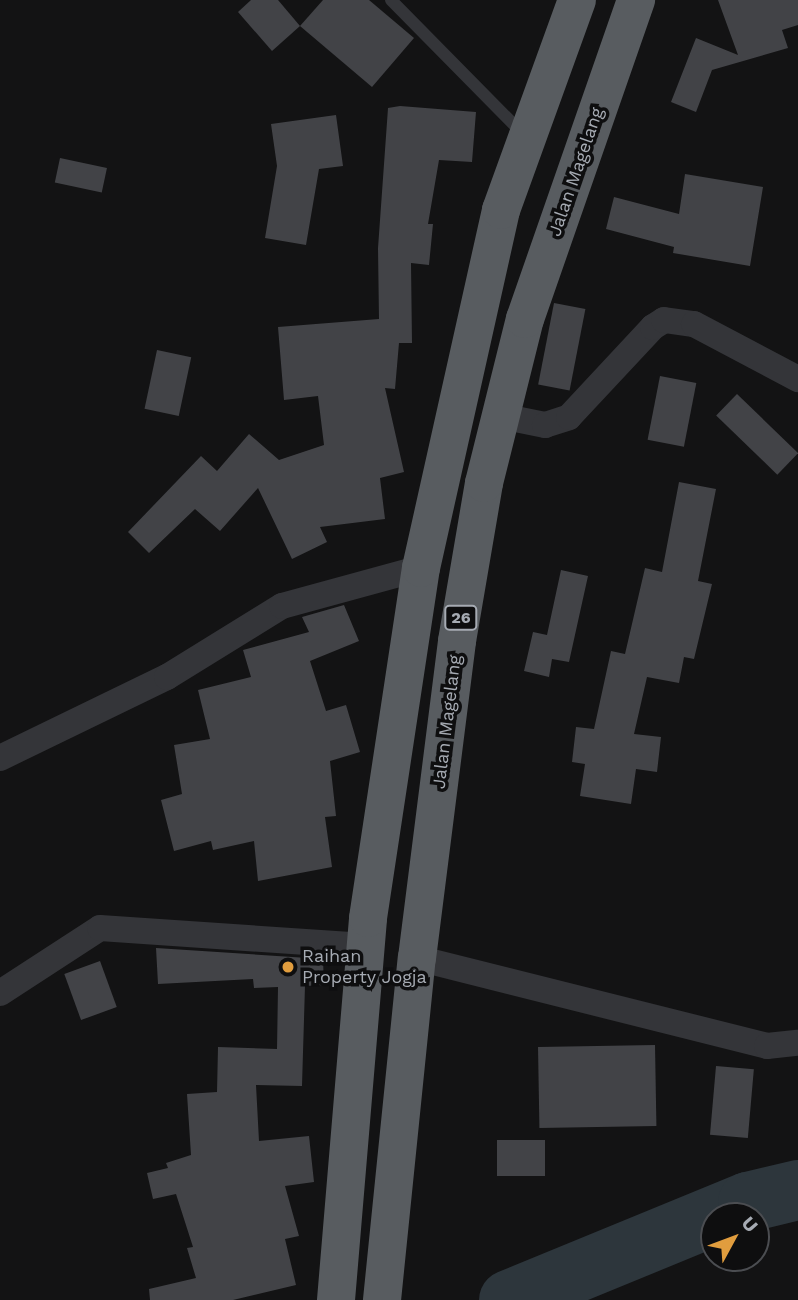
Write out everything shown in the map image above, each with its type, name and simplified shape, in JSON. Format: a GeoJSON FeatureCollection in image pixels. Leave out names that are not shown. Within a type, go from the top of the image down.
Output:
{"type":"FeatureCollection","features":[{"type":"Feature","properties":{"kind":"highway"},"geometry":{"type":"LineString","coordinates":[[336,1300],[365,946],[421,568],[501,210],[577,0]]}},
{"type":"Feature","properties":{"kind":"highway","name":"Jalan Magelang"},"geometry":{"type":"LineString","coordinates":[[382,1300],[417,958],[457,641],[501,416],[525,319],[636,0]]}},
{"type":"Feature","properties":{"kind":"street"},"geometry":{"type":"LineString","coordinates":[[501,416],[545,425],[569,417],[653,327],[664,320],[694,324],[798,379]]}},
{"type":"Feature","properties":{"kind":"street"},"geometry":{"type":"LineString","coordinates":[[0,758],[167,677],[282,606],[421,568]]}},
{"type":"Feature","properties":{"kind":"street"},"geometry":{"type":"LineString","coordinates":[[0,993],[100,928],[365,946]]}},
{"type":"Feature","properties":{"kind":"street"},"geometry":{"type":"LineString","coordinates":[[417,958],[767,1046],[798,1043]]}},
{"type":"Feature","properties":{"kind":"lane"},"geometry":{"type":"LineString","coordinates":[[391,0],[527,139]]}},
{"type":"Feature","properties":{"kind":"building"},"geometry":{"type":"Polygon","coordinates":[[[251,0],[278,0],[300,26],[272,51],[238,12],[251,0]]]}},
{"type":"Feature","properties":{"kind":"building"},"geometry":{"type":"Polygon","coordinates":[[[323,0],[369,0],[414,38],[372,87],[300,26],[323,0]]]}},
{"type":"Feature","properties":{"kind":"building"},"geometry":{"type":"Polygon","coordinates":[[[718,0],[798,0],[798,25],[782,30],[788,48],[712,70],[696,112],[671,102],[696,38],[738,55],[718,0]]]}},
{"type":"Feature","properties":{"kind":"building"},"geometry":{"type":"Polygon","coordinates":[[[400,106],[476,112],[472,162],[439,160],[428,224],[433,224],[429,265],[411,263],[412,343],[399,343],[395,389],[385,388],[404,472],[380,478],[385,519],[320,527],[327,542],[292,559],[258,488],[220,531],[195,509],[149,553],[128,532],[201,456],[217,471],[249,434],[279,460],[324,445],[318,396],[284,400],[278,327],[379,319],[378,248],[388,108],[400,106]]]}},
{"type":"Feature","properties":{"kind":"building"},"geometry":{"type":"Polygon","coordinates":[[[336,115],[343,166],[319,169],[306,245],[265,238],[277,166],[271,124],[336,115]]]}},
{"type":"Feature","properties":{"kind":"building"},"geometry":{"type":"Polygon","coordinates":[[[60,158],[107,168],[102,192],[55,182],[60,158]]]}},
{"type":"Feature","properties":{"kind":"building"},"geometry":{"type":"Polygon","coordinates":[[[685,174],[763,187],[750,266],[673,253],[674,247],[606,229],[614,197],[679,214],[685,174]]]}},
{"type":"Feature","properties":{"kind":"building"},"geometry":{"type":"Polygon","coordinates":[[[554,303],[585,309],[570,391],[538,384],[554,303]]]}},
{"type":"Feature","properties":{"kind":"building"},"geometry":{"type":"Polygon","coordinates":[[[157,350],[191,357],[179,416],[145,409],[157,350]]]}},
{"type":"Feature","properties":{"kind":"building"},"geometry":{"type":"Polygon","coordinates":[[[660,376],[696,383],[684,447],[648,440],[660,376]]]}},
{"type":"Feature","properties":{"kind":"building"},"geometry":{"type":"Polygon","coordinates":[[[737,394],[798,453],[777,475],[716,416],[737,394]]]}},
{"type":"Feature","properties":{"kind":"building"},"geometry":{"type":"Polygon","coordinates":[[[679,482],[716,489],[698,581],[712,584],[694,659],[684,657],[679,683],[647,677],[634,734],[661,737],[657,772],[636,769],[631,804],[580,796],[585,764],[572,762],[576,727],[594,729],[611,651],[625,654],[645,568],[662,572],[679,482]]]}},
{"type":"Feature","properties":{"kind":"building"},"geometry":{"type":"Polygon","coordinates":[[[561,570],[588,576],[569,662],[552,659],[549,677],[524,671],[533,632],[547,635],[561,570]]]}},
{"type":"Feature","properties":{"kind":"building"},"geometry":{"type":"Polygon","coordinates":[[[344,605],[359,641],[310,661],[326,711],[346,705],[360,752],[330,761],[336,816],[325,817],[332,867],[258,881],[254,841],[213,850],[211,841],[174,851],[161,800],[182,794],[174,745],[210,739],[198,690],[251,677],[243,650],[309,632],[302,617],[344,605]]]}},
{"type":"Feature","properties":{"kind":"building"},"geometry":{"type":"Polygon","coordinates":[[[156,948],[323,959],[324,985],[305,986],[302,1086],[256,1085],[259,1141],[309,1136],[314,1182],[285,1186],[299,1236],[285,1239],[296,1285],[233,1300],[150,1300],[149,1289],[196,1278],[187,1248],[193,1247],[176,1194],[153,1199],[147,1173],[168,1168],[166,1163],[191,1155],[187,1094],[217,1092],[218,1047],[277,1049],[278,987],[254,988],[253,979],[158,984],[156,948]]]}},
{"type":"Feature","properties":{"kind":"building"},"geometry":{"type":"Polygon","coordinates":[[[100,961],[117,1007],[81,1020],[64,974],[100,961]]]}},
{"type":"Feature","properties":{"kind":"building"},"geometry":{"type":"Polygon","coordinates":[[[655,1045],[656,1126],[539,1128],[538,1047],[655,1045]]]}},
{"type":"Feature","properties":{"kind":"building"},"geometry":{"type":"Polygon","coordinates":[[[716,1066],[754,1069],[748,1138],[710,1135],[716,1066]]]}},
{"type":"Feature","properties":{"kind":"building"},"geometry":{"type":"Polygon","coordinates":[[[497,1140],[545,1140],[545,1176],[497,1176],[497,1140]]]}},
{"type":"Feature","properties":{"kind":"waterway"},"geometry":{"type":"LineString","coordinates":[[509,1300],[748,1202],[798,1190]]}},
{"type":"Feature","properties":{"kind":"place","name":"Raihan Property Jogja"},"geometry":{"type":"Point","coordinates":[288,967]}}]}
